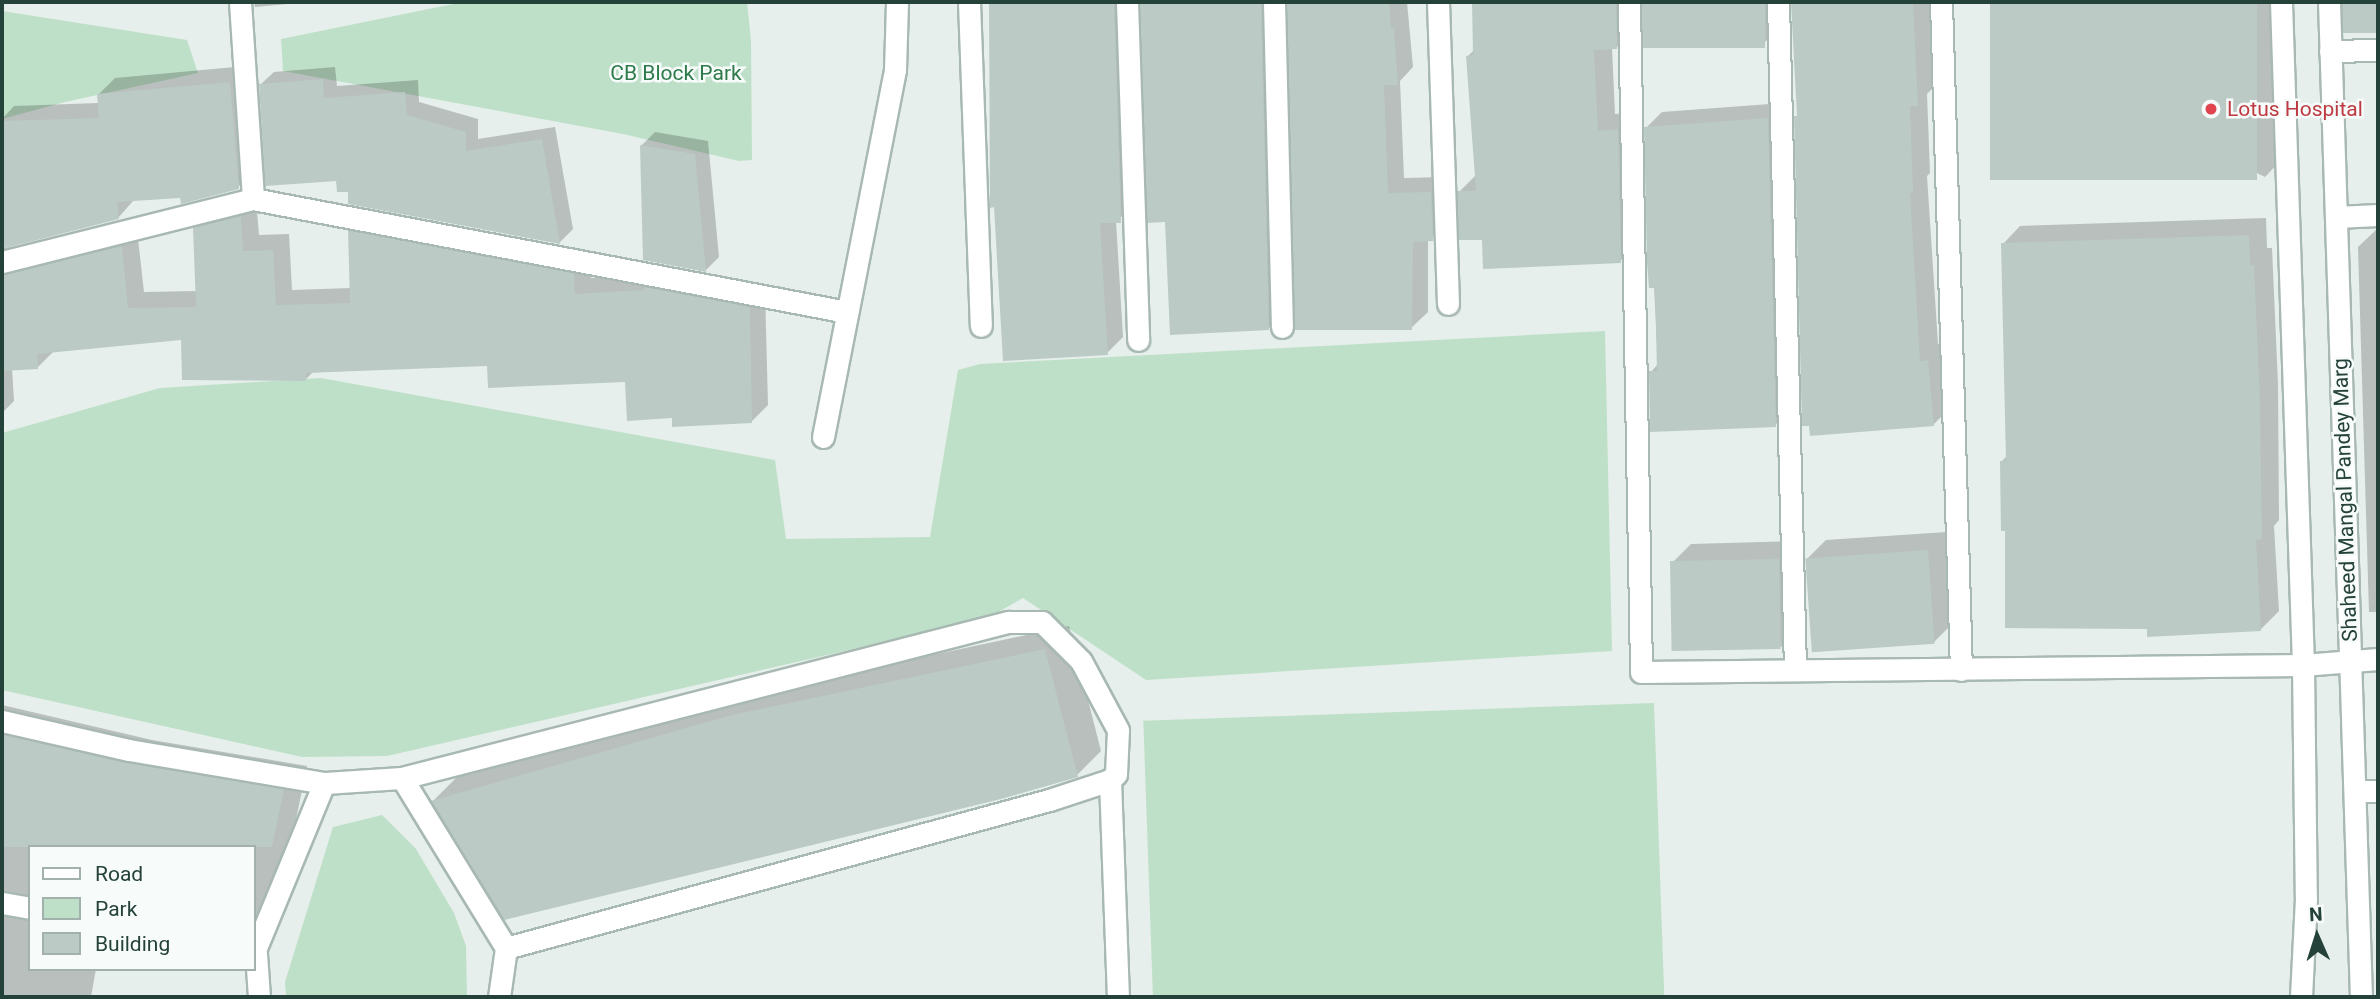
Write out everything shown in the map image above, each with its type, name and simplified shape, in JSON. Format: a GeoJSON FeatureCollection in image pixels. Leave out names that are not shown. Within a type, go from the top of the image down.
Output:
{"type":"FeatureCollection","features":[{"type":"Feature","properties":{"kind":"street"},"geometry":{"type":"LineString","coordinates":[[240,2],[253,199]]}},
{"type":"Feature","properties":{"kind":"street"},"geometry":{"type":"LineString","coordinates":[[823,436],[895,70],[897,2]]}},
{"type":"Feature","properties":{"kind":"street"},"geometry":{"type":"LineString","coordinates":[[969,2],[981,326]]}},
{"type":"Feature","properties":{"kind":"street"},"geometry":{"type":"LineString","coordinates":[[1127,2],[1138,340]]}},
{"type":"Feature","properties":{"kind":"street"},"geometry":{"type":"LineString","coordinates":[[1274,2],[1282,327]]}},
{"type":"Feature","properties":{"kind":"street"},"geometry":{"type":"LineString","coordinates":[[1438,2],[1448,304]]}},
{"type":"Feature","properties":{"kind":"street"},"geometry":{"type":"LineString","coordinates":[[1629,2],[1641,672],[2303,665],[2378,659]]}},
{"type":"Feature","properties":{"kind":"street"},"geometry":{"type":"LineString","coordinates":[[1778,2],[1795,670]]}},
{"type":"Feature","properties":{"kind":"street"},"geometry":{"type":"LineString","coordinates":[[1941,2],[1961,670]]}},
{"type":"Feature","properties":{"kind":"street"},"geometry":{"type":"LineString","coordinates":[[2281,2],[2303,665],[2306,898],[2301,997]]}},
{"type":"Feature","properties":{"kind":"street","name":"Shaheed Mangal Pandey Marg"},"geometry":{"type":"LineString","coordinates":[[2329,2],[2355,791],[2369,951],[2361,997]]}},
{"type":"Feature","properties":{"kind":"street"},"geometry":{"type":"LineString","coordinates":[[2330,51],[2378,50]]}},
{"type":"Feature","properties":{"kind":"street"},"geometry":{"type":"LineString","coordinates":[[2,262],[253,199],[847,312]]}},
{"type":"Feature","properties":{"kind":"street"},"geometry":{"type":"LineString","coordinates":[[2336,216],[2378,215]]}},
{"type":"Feature","properties":{"kind":"street"},"geometry":{"type":"LineString","coordinates":[[2,721],[129,750],[324,783],[402,778],[1008,622],[1042,622],[1081,661],[1118,730],[1116,774],[1110,780],[1049,800],[506,948]]}},
{"type":"Feature","properties":{"kind":"street"},"geometry":{"type":"LineString","coordinates":[[402,778],[506,948],[499,997]]}},
{"type":"Feature","properties":{"kind":"street"},"geometry":{"type":"LineString","coordinates":[[1110,780],[1118,997]]}},
{"type":"Feature","properties":{"kind":"street"},"geometry":{"type":"LineString","coordinates":[[256,952],[324,783]]}},
{"type":"Feature","properties":{"kind":"street"},"geometry":{"type":"LineString","coordinates":[[2355,791],[2378,791]]}},
{"type":"Feature","properties":{"kind":"street"},"geometry":{"type":"LineString","coordinates":[[2,902],[28,908]]}},
{"type":"Feature","properties":{"kind":"street"},"geometry":{"type":"LineString","coordinates":[[256,965],[259,997]]}},
{"type":"Feature","properties":{"kind":"green space","name":"CB Block Park"},"geometry":{"type":"Polygon","coordinates":[[[463,2],[747,2],[751,40],[752,160],[739,161],[623,134],[283,71],[281,39],[463,2]]]}},
{"type":"Feature","properties":{"kind":"green space"},"geometry":{"type":"Polygon","coordinates":[[[2,11],[187,40],[198,73],[65,102],[2,119],[2,11]]]}},
{"type":"Feature","properties":{"kind":"green space"},"geometry":{"type":"Polygon","coordinates":[[[1605,331],[1612,651],[1146,680],[1023,598],[988,618],[387,756],[302,757],[2,690],[2,433],[160,388],[321,378],[775,460],[786,539],[930,537],[958,370],[980,364],[1605,331]]]}},
{"type":"Feature","properties":{"kind":"green space"},"geometry":{"type":"Polygon","coordinates":[[[1654,703],[1664,997],[1153,997],[1143,721],[1654,703]]]}},
{"type":"Feature","properties":{"kind":"green space"},"geometry":{"type":"Polygon","coordinates":[[[382,815],[416,849],[454,913],[466,946],[467,997],[286,997],[285,982],[333,827],[382,815]]]}},
{"type":"Feature","properties":{"kind":"building"},"geometry":{"type":"Polygon","coordinates":[[[989,2],[1114,2],[1121,223],[1100,223],[1108,355],[1003,361],[994,207],[990,208],[989,2]]]}},
{"type":"Feature","properties":{"kind":"building"},"geometry":{"type":"Polygon","coordinates":[[[1140,2],[1261,2],[1269,330],[1170,335],[1165,222],[1147,223],[1140,2]]]}},
{"type":"Feature","properties":{"kind":"building"},"geometry":{"type":"Polygon","coordinates":[[[1287,2],[1389,2],[1391,28],[1394,28],[1398,85],[1384,85],[1388,193],[1431,192],[1433,241],[1413,242],[1412,330],[1294,330],[1287,2]]]}},
{"type":"Feature","properties":{"kind":"building"},"geometry":{"type":"Polygon","coordinates":[[[1472,2],[1616,2],[1617,49],[1594,50],[1598,131],[1618,129],[1621,263],[1483,269],[1482,240],[1459,240],[1457,191],[1476,191],[1466,56],[1473,55],[1472,2]]]}},
{"type":"Feature","properties":{"kind":"building"},"geometry":{"type":"Polygon","coordinates":[[[1642,2],[1765,2],[1765,48],[1642,48],[1642,2]]]}},
{"type":"Feature","properties":{"kind":"building"},"geometry":{"type":"Polygon","coordinates":[[[1791,2],[1913,2],[1918,106],[1910,106],[1913,193],[1910,193],[1920,361],[1928,360],[1934,426],[1810,436],[1809,426],[1802,426],[1794,116],[1797,116],[1791,2]]]}},
{"type":"Feature","properties":{"kind":"building"},"geometry":{"type":"Polygon","coordinates":[[[1990,2],[2257,2],[2257,180],[1990,180],[1990,2]]]}},
{"type":"Feature","properties":{"kind":"building"},"geometry":{"type":"Polygon","coordinates":[[[2342,2],[2378,2],[2378,33],[2342,33],[2342,2]]]}},
{"type":"Feature","properties":{"kind":"building"},"geometry":{"type":"Polygon","coordinates":[[[323,79],[324,98],[405,92],[407,115],[466,132],[466,151],[542,139],[560,244],[348,204],[348,192],[337,192],[336,181],[265,186],[259,84],[323,79]]]}},
{"type":"Feature","properties":{"kind":"building"},"geometry":{"type":"Polygon","coordinates":[[[230,82],[239,189],[181,204],[180,198],[117,202],[119,219],[2,249],[2,121],[99,118],[97,94],[230,82]]]}},
{"type":"Feature","properties":{"kind":"building"},"geometry":{"type":"Polygon","coordinates":[[[1768,118],[1776,427],[1650,432],[1649,371],[1657,371],[1655,288],[1649,288],[1647,262],[1644,127],[1768,118]]]}},
{"type":"Feature","properties":{"kind":"building"},"geometry":{"type":"Polygon","coordinates":[[[640,145],[695,154],[706,272],[643,260],[640,145]]]}},
{"type":"Feature","properties":{"kind":"building"},"geometry":{"type":"Polygon","coordinates":[[[241,216],[243,251],[273,250],[276,305],[350,303],[348,230],[574,273],[575,294],[644,290],[644,287],[750,307],[752,423],[672,427],[672,418],[627,421],[625,382],[488,388],[487,366],[306,373],[306,381],[182,380],[181,340],[37,354],[38,369],[2,371],[2,275],[122,246],[128,308],[196,307],[193,228],[241,216]]]}},
{"type":"Feature","properties":{"kind":"building"},"geometry":{"type":"Polygon","coordinates":[[[2249,235],[2250,265],[2254,265],[2260,402],[2262,539],[2256,540],[2261,631],[2147,637],[2147,629],[2005,628],[2005,531],[2001,531],[2000,461],[2006,461],[2001,243],[2249,235]]]}},
{"type":"Feature","properties":{"kind":"building"},"geometry":{"type":"Polygon","coordinates":[[[1928,550],[1935,644],[1812,652],[1805,559],[1928,550]]]}},
{"type":"Feature","properties":{"kind":"building"},"geometry":{"type":"Polygon","coordinates":[[[1779,559],[1781,649],[1672,651],[1670,561],[1779,559]]]}},
{"type":"Feature","properties":{"kind":"building"},"geometry":{"type":"Polygon","coordinates":[[[1045,649],[1078,777],[1001,799],[504,920],[431,801],[732,715],[1045,649]]]}},
{"type":"Feature","properties":{"kind":"building"},"geometry":{"type":"Polygon","coordinates":[[[2,734],[127,763],[284,789],[272,847],[2,847],[2,734]]]}},
{"type":"Feature","properties":{"kind":"place","name":"Lotus Hospital"},"geometry":{"type":"Point","coordinates":[2211,109]}}]}
